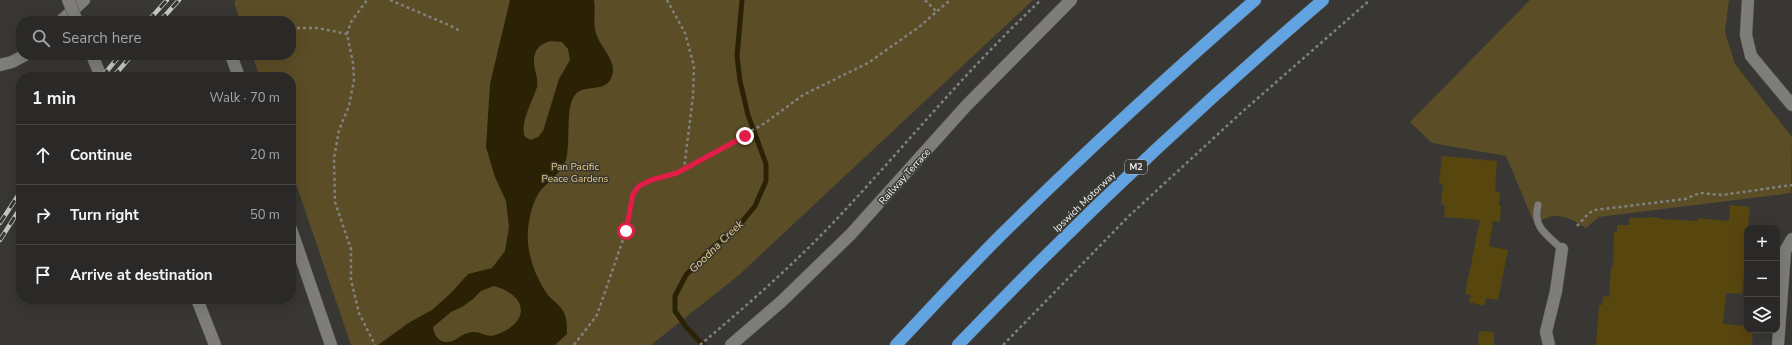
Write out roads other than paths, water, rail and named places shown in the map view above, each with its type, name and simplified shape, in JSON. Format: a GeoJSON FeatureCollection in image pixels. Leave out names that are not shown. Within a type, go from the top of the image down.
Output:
{"type":"FeatureCollection","features":[{"type":"Feature","properties":{"kind":"highway"},"geometry":{"type":"LineString","coordinates":[[896,345],[1000,236],[1065,173],[1131,111],[1255,0]]}},
{"type":"Feature","properties":{"kind":"highway","name":"Ipswich Motorway"},"geometry":{"type":"LineString","coordinates":[[958,345],[1013,287],[1168,136],[1323,0]]}},
{"type":"Feature","properties":{"kind":"street"},"geometry":{"type":"LineString","coordinates":[[68,0],[75,16]]}},
{"type":"Feature","properties":{"kind":"street"},"geometry":{"type":"LineString","coordinates":[[66,16],[84,0]]}},
{"type":"Feature","properties":{"kind":"street","name":"Railway Terrace"},"geometry":{"type":"LineString","coordinates":[[731,345],[782,301],[851,234],[966,106],[1071,0]]}},
{"type":"Feature","properties":{"kind":"street"},"geometry":{"type":"LineString","coordinates":[[1748,0],[1746,35],[1751,56],[1792,105]]}},
{"type":"Feature","properties":{"kind":"street"},"geometry":{"type":"LineString","coordinates":[[0,65],[16,60]]}},
{"type":"Feature","properties":{"kind":"street"},"geometry":{"type":"LineString","coordinates":[[94,60],[99,72]]}},
{"type":"Feature","properties":{"kind":"street"},"geometry":{"type":"LineString","coordinates":[[233,60],[237,72]]}},
{"type":"Feature","properties":{"kind":"street"},"geometry":{"type":"LineString","coordinates":[[1778,345],[1786,251],[1792,240]]}},
{"type":"Feature","properties":{"kind":"street"},"geometry":{"type":"LineString","coordinates":[[296,244],[330,345]]}},
{"type":"Feature","properties":{"kind":"street"},"geometry":{"type":"LineString","coordinates":[[1549,345],[1546,332],[1556,291],[1562,249]]}},
{"type":"Feature","properties":{"kind":"street"},"geometry":{"type":"LineString","coordinates":[[199,304],[215,345]]}},
{"type":"Feature","properties":{"kind":"lane"},"geometry":{"type":"LineString","coordinates":[[1538,205],[1536,214],[1539,227],[1562,249]]}},
{"type":"Feature","properties":{"kind":"waterway","name":"Goodna Creek"},"geometry":{"type":"LineString","coordinates":[[703,345],[687,328],[675,311],[675,296],[686,275],[712,248],[737,228],[755,206],[766,181],[766,164],[748,115],[740,81],[737,56],[742,0]]}},
{"type":"Feature","properties":{"kind":"railway"},"geometry":{"type":"LineString","coordinates":[[153,16],[167,0]]}},
{"type":"Feature","properties":{"kind":"railway"},"geometry":{"type":"LineString","coordinates":[[165,16],[179,0]]}},
{"type":"Feature","properties":{"kind":"railway"},"geometry":{"type":"LineString","coordinates":[[106,72],[116,60]]}},
{"type":"Feature","properties":{"kind":"railway"},"geometry":{"type":"LineString","coordinates":[[117,72],[128,60]]}},
{"type":"Feature","properties":{"kind":"railway"},"geometry":{"type":"LineString","coordinates":[[0,223],[16,199]]}},
{"type":"Feature","properties":{"kind":"railway"},"geometry":{"type":"LineString","coordinates":[[0,240],[16,215]]}},
{"type":"Feature","properties":{"kind":"park label","name":"Pan Pacific Peace Gardens"},"geometry":{"type":"Point","coordinates":[575,172]}}]}
